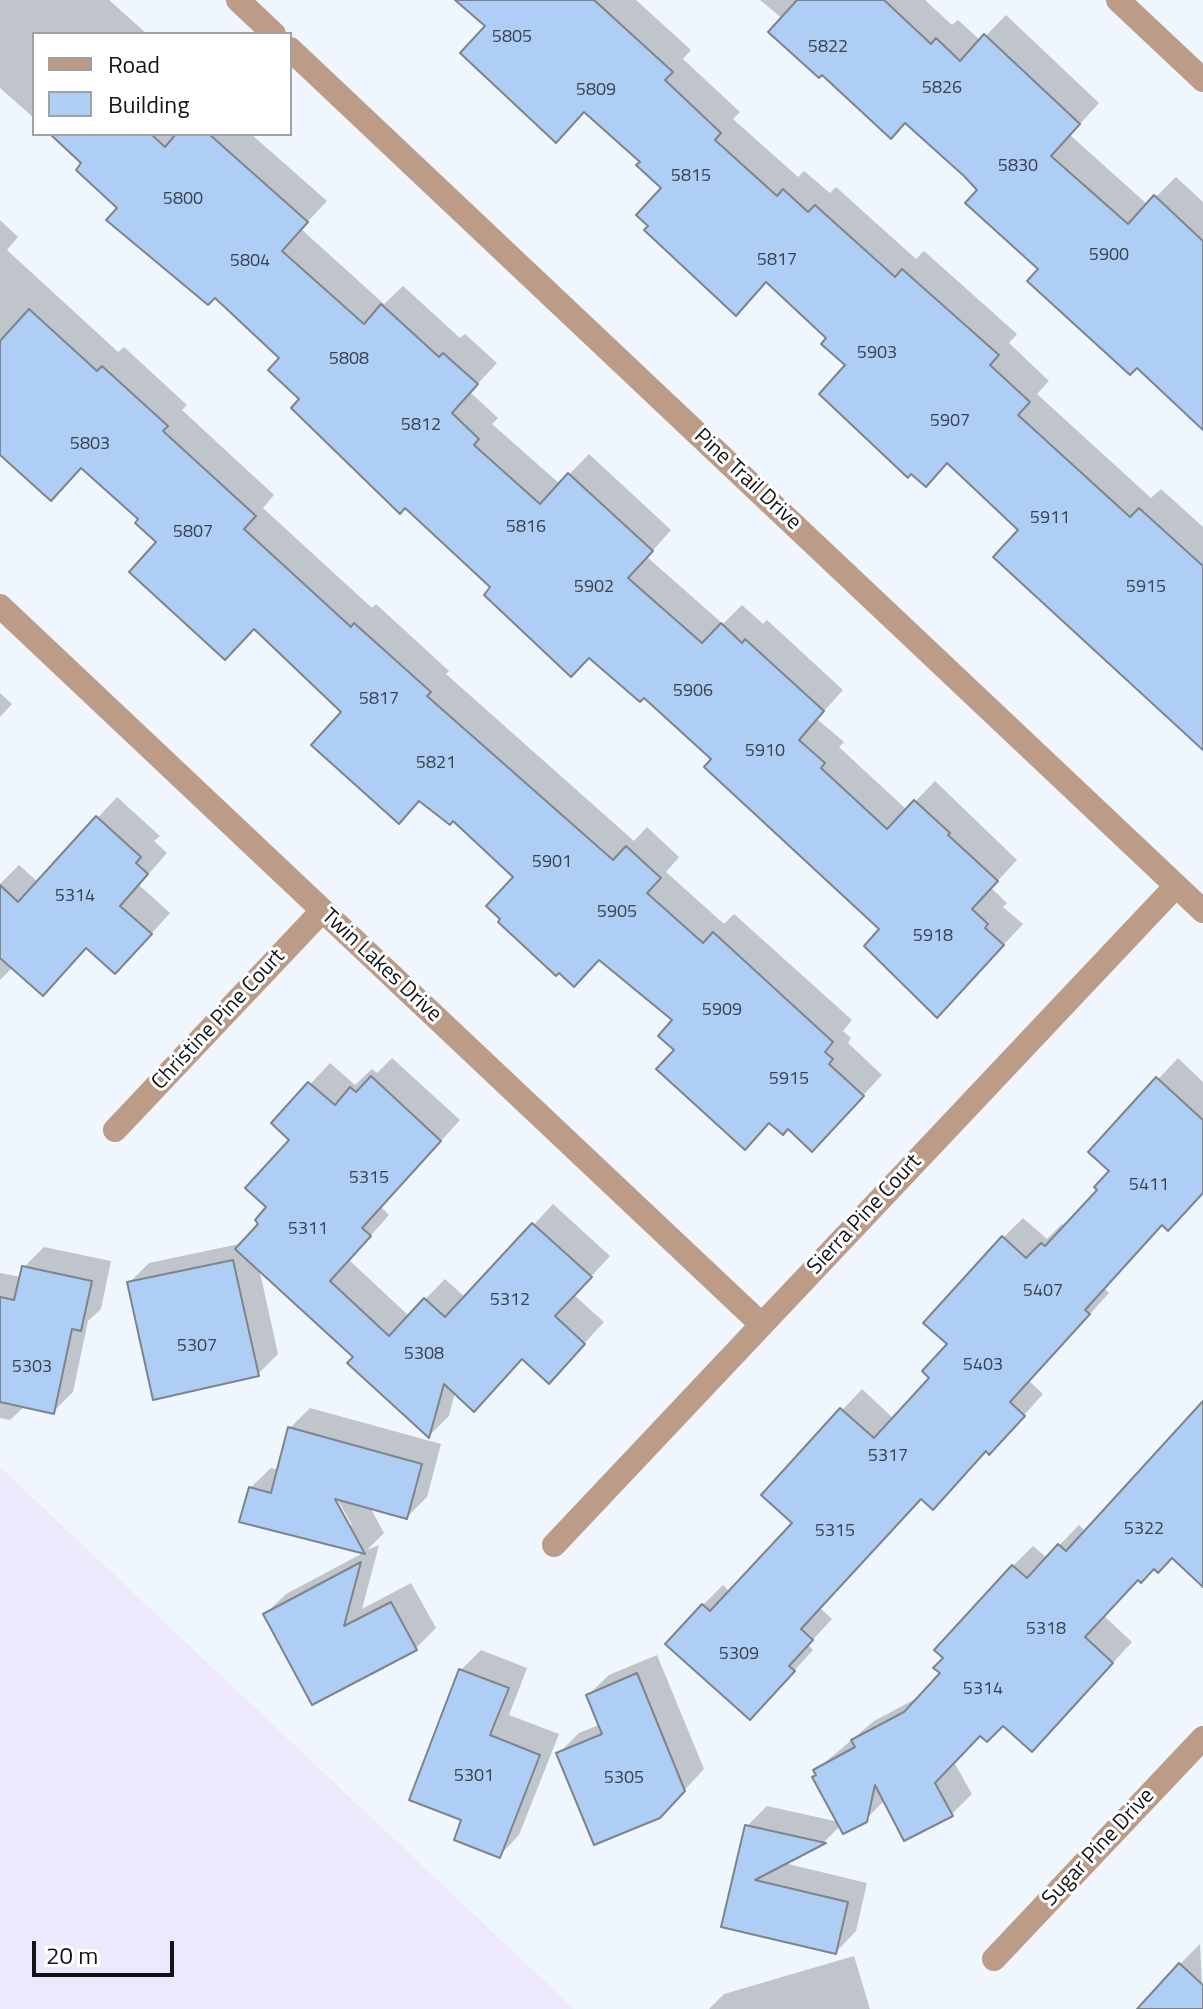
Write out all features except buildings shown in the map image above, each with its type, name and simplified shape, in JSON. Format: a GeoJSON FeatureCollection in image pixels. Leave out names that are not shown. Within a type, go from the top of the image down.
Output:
{"type":"FeatureCollection","features":[{"type":"Feature","properties":{"kind":"street"},"geometry":{"type":"LineString","coordinates":[[238,0],[272,32]]}},
{"type":"Feature","properties":{"kind":"street"},"geometry":{"type":"LineString","coordinates":[[1118,0],[1203,80]]}},
{"type":"Feature","properties":{"kind":"street","name":"Pine Trail Drive"},"geometry":{"type":"LineString","coordinates":[[292,51],[1203,911]]}},
{"type":"Feature","properties":{"kind":"street","name":"Twin Lakes Drive"},"geometry":{"type":"LineString","coordinates":[[0,606],[762,1325]]}},
{"type":"Feature","properties":{"kind":"street","name":"Sierra Pine Court"},"geometry":{"type":"LineString","coordinates":[[554,1545],[1176,886]]}},
{"type":"Feature","properties":{"kind":"street","name":"Christine Pine Court"},"geometry":{"type":"LineString","coordinates":[[115,1130],[322,911]]}},
{"type":"Feature","properties":{"kind":"street","name":"Sugar Pine Drive"},"geometry":{"type":"LineString","coordinates":[[994,1959],[1203,1738]]}},
{"type":"Feature","properties":{"kind":"shaded area"},"geometry":{"type":"Polygon","coordinates":[[[0,1467],[574,2009],[0,2009],[0,1467]]]}}]}
